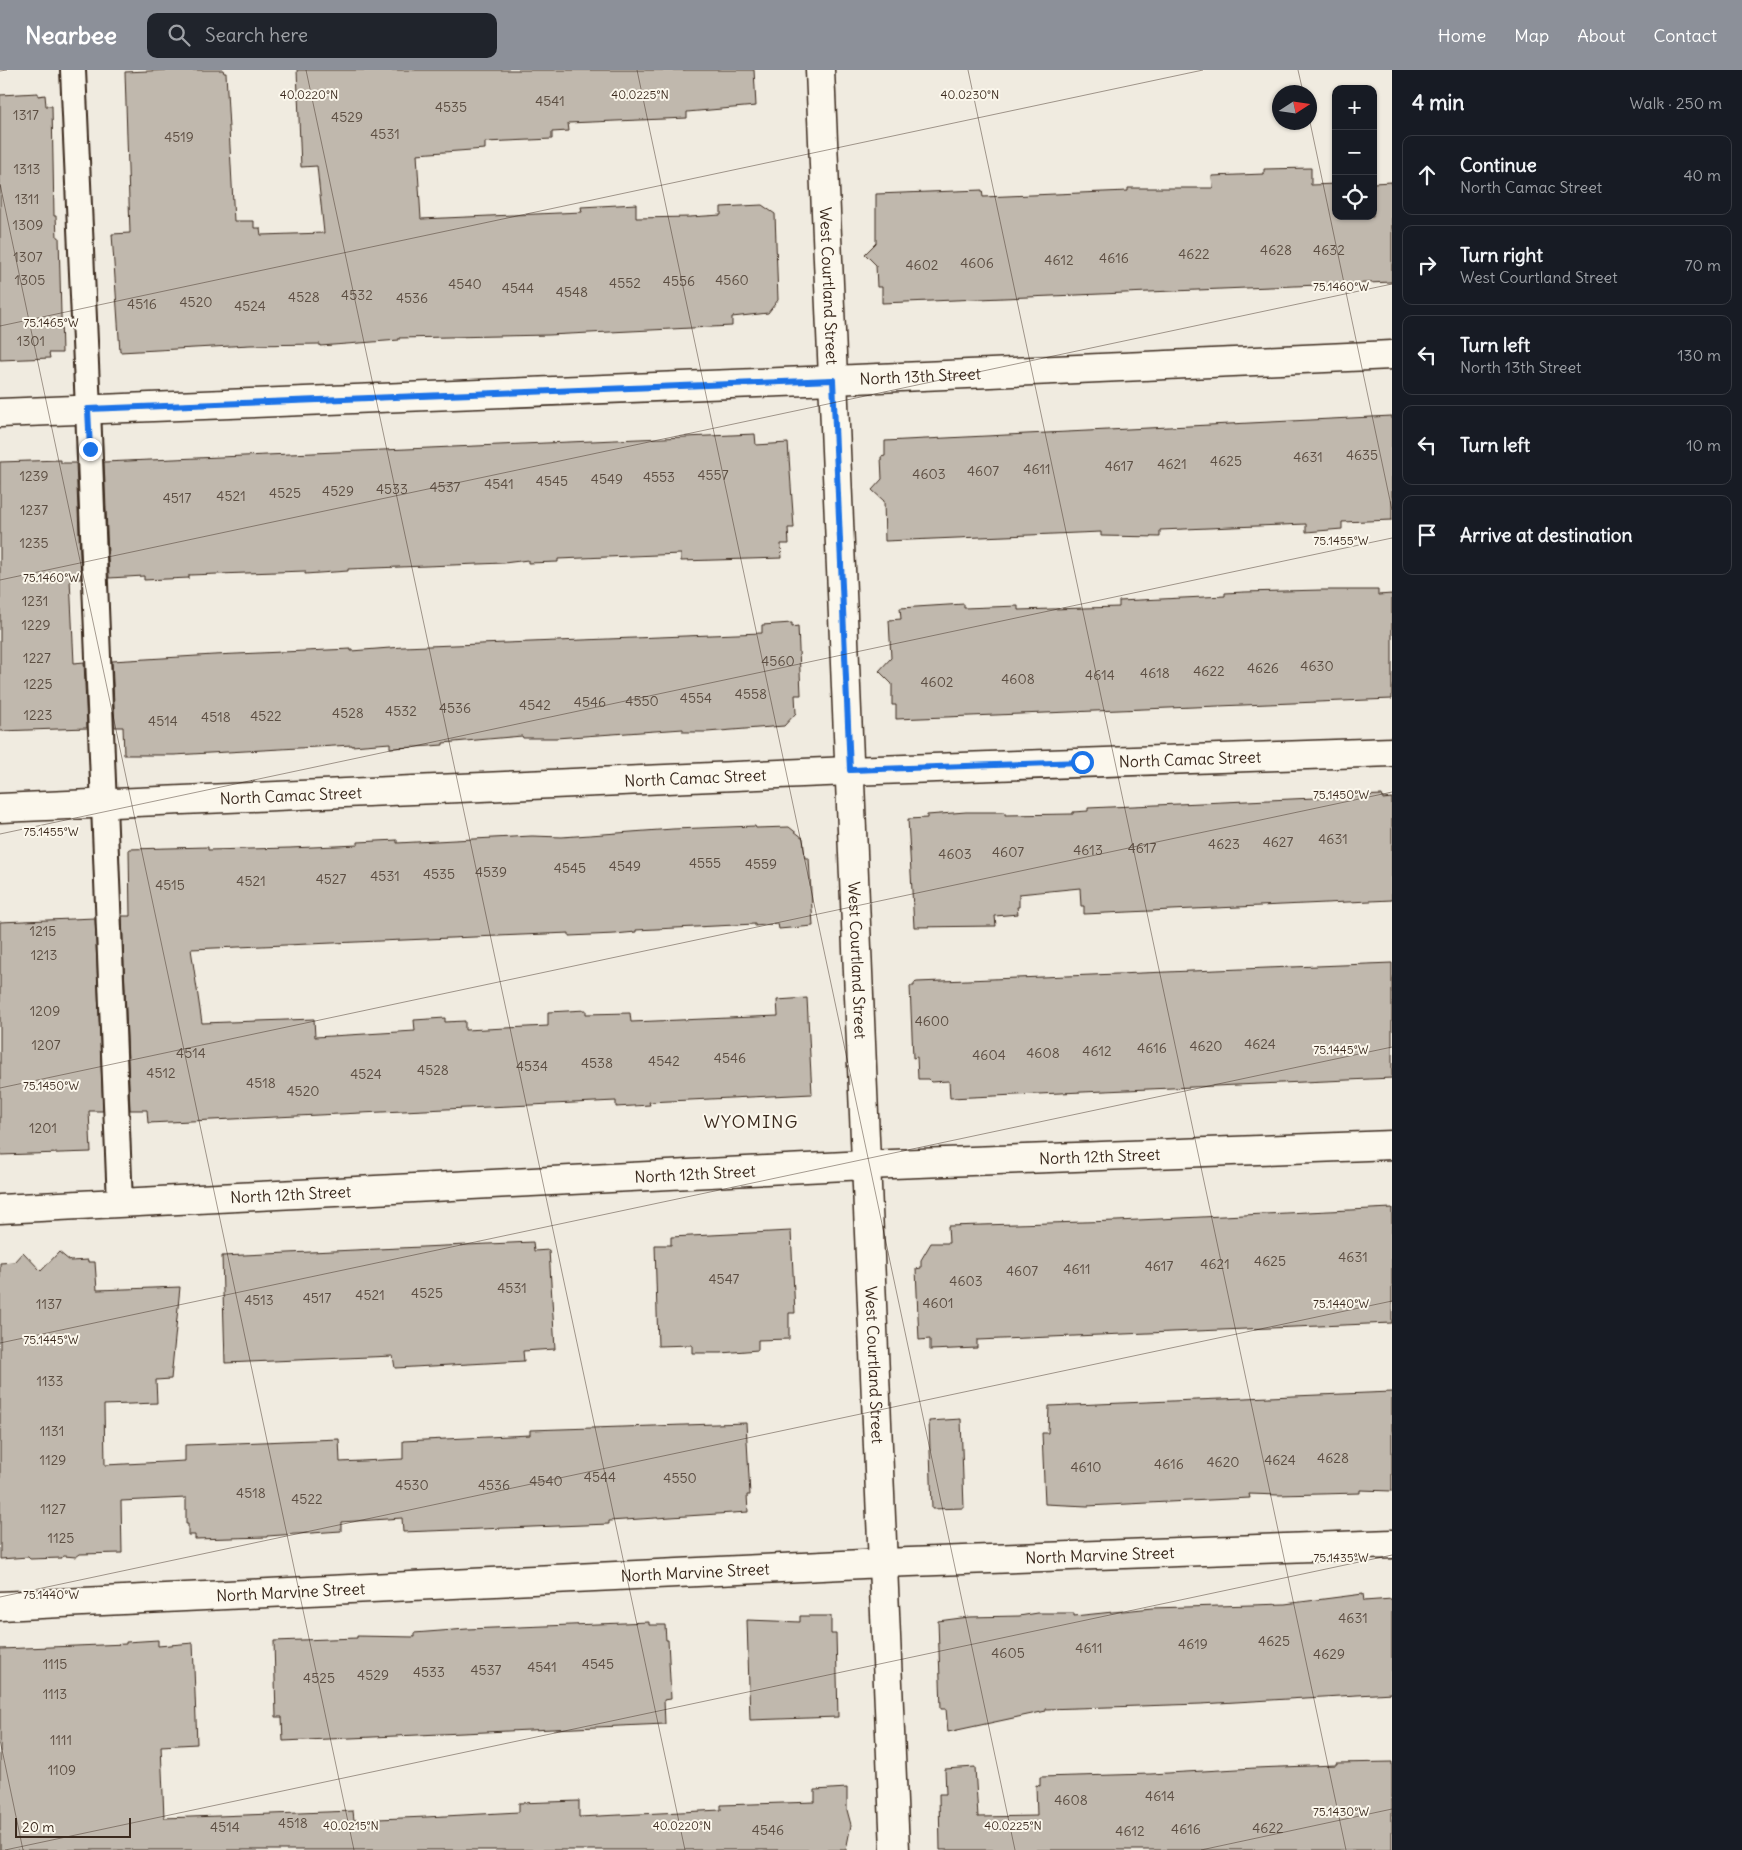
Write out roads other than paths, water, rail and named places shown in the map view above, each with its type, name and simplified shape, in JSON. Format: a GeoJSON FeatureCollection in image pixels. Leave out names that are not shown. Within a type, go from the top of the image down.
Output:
{"type":"FeatureCollection","features":[{"type":"Feature","properties":{"kind":"street","name":"West Courtland Street"},"geometry":{"type":"LineString","coordinates":[[820,70],[895,1850]]}},
{"type":"Feature","properties":{"kind":"street","name":"North 13th Street"},"geometry":{"type":"LineString","coordinates":[[0,412],[833,380],[1392,355]]}},
{"type":"Feature","properties":{"kind":"street","name":"North Camac Street"},"geometry":{"type":"LineString","coordinates":[[0,808],[850,770],[1392,752]]}},
{"type":"Feature","properties":{"kind":"street","name":"North 12th Street"},"geometry":{"type":"LineString","coordinates":[[0,1209],[866,1165],[1392,1144]]}},
{"type":"Feature","properties":{"kind":"street","name":"North Marvine Street"},"geometry":{"type":"LineString","coordinates":[[0,1606],[883,1563],[1392,1544]]}},
{"type":"Feature","properties":{"kind":"lane"},"geometry":{"type":"LineString","coordinates":[[72,70],[105,804],[120,1203]]}},
{"type":"Feature","properties":{"kind":"district","name":"WYOMING"},"geometry":{"type":"Point","coordinates":[751,1121]}}]}
